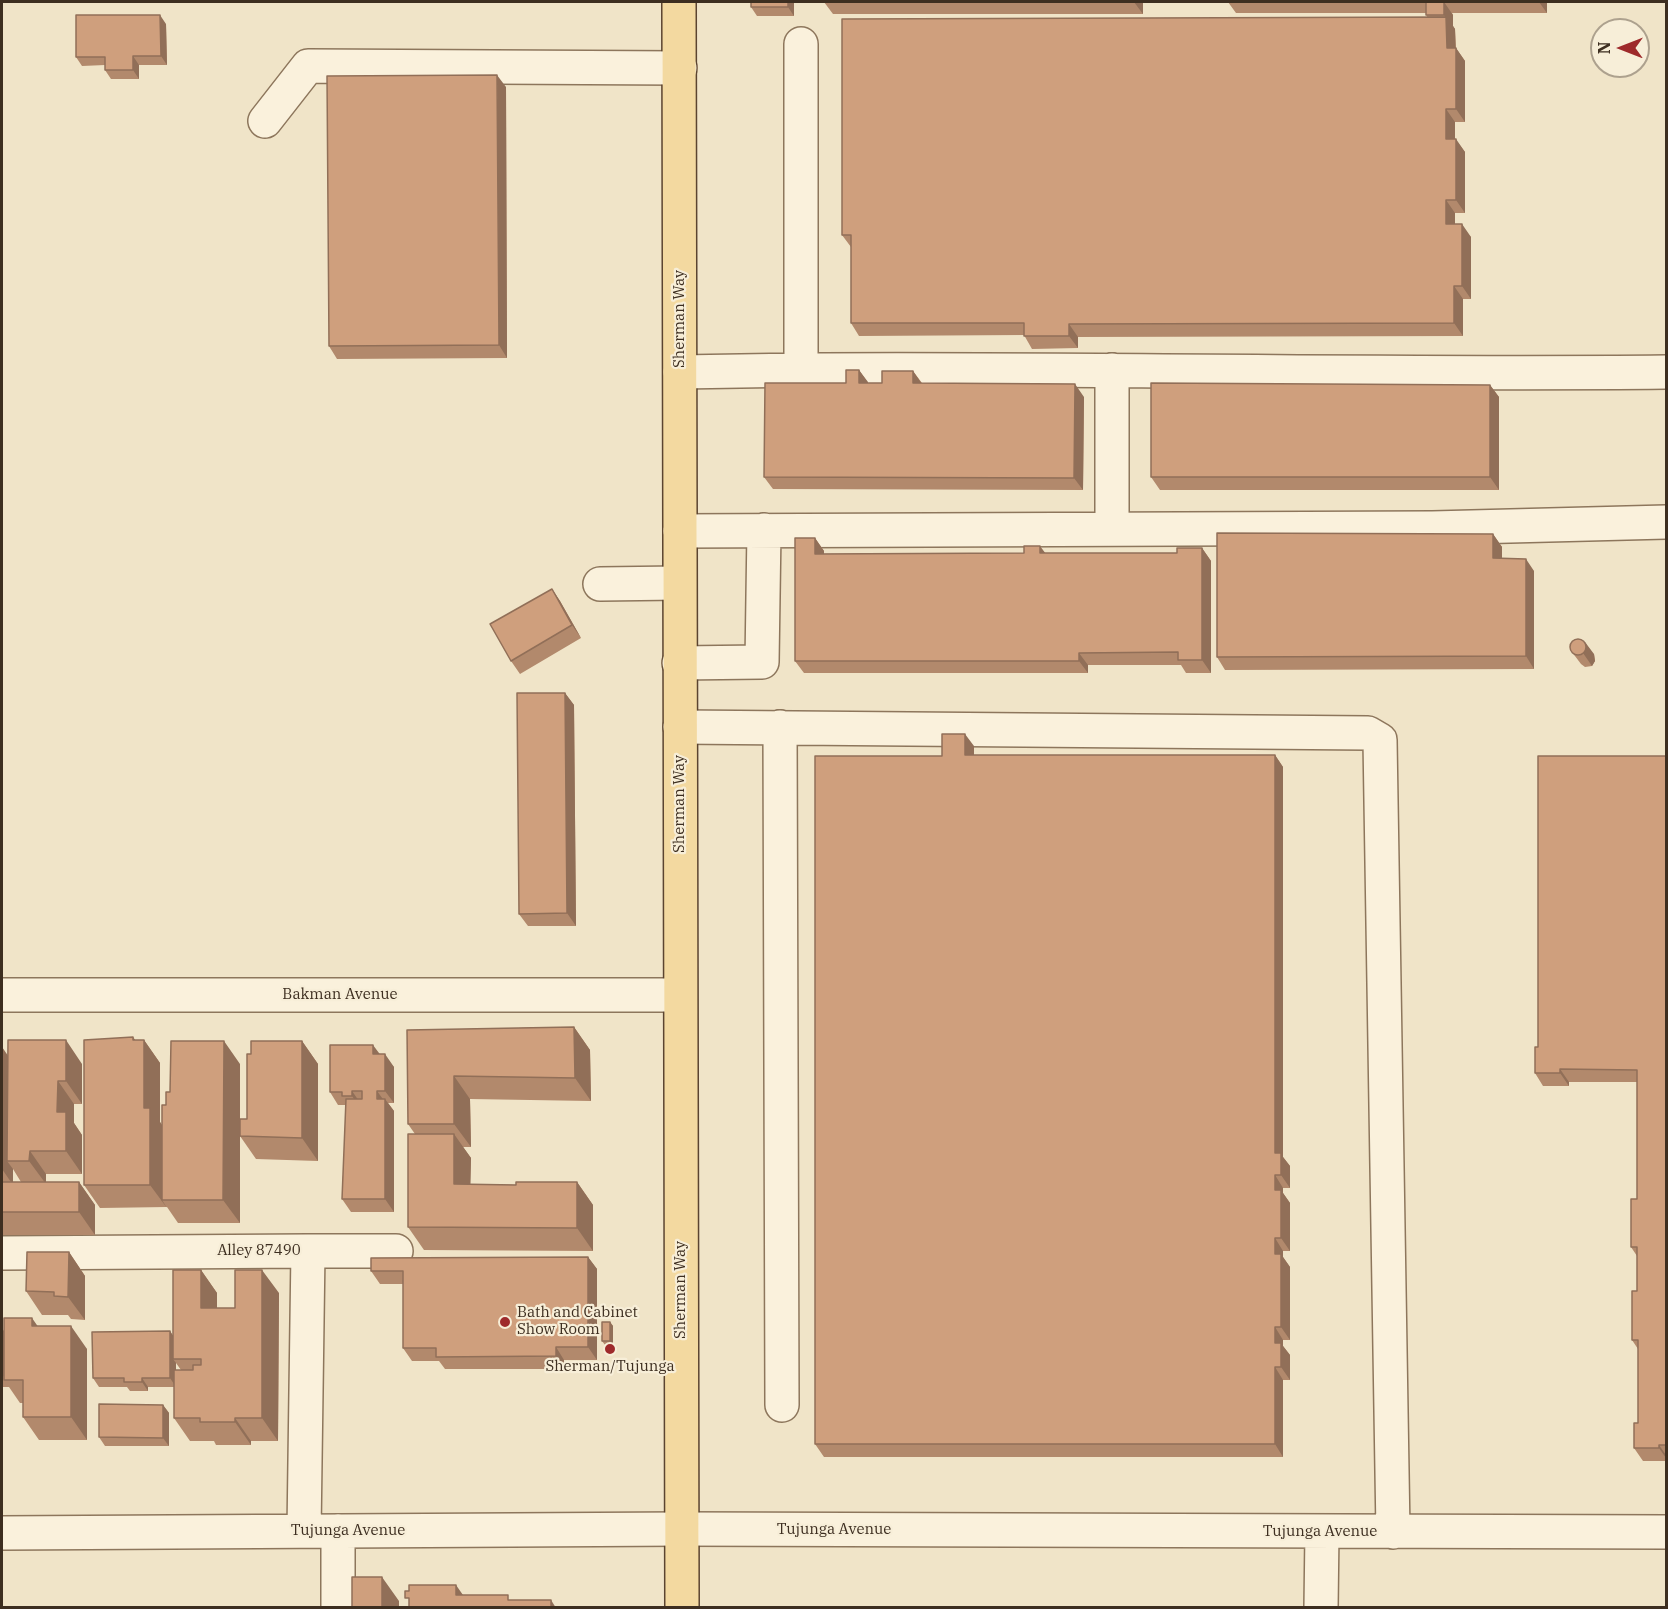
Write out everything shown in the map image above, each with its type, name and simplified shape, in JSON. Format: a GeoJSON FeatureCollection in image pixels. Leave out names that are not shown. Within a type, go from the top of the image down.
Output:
{"type":"FeatureCollection","features":[{"type":"Feature","properties":{"kind":"main road","name":"Sherman Way"},"geometry":{"type":"LineString","coordinates":[[679,2],[681,1608]]}},
{"type":"Feature","properties":{"kind":"street"},"geometry":{"type":"LineString","coordinates":[[801,44],[801,370]]}},
{"type":"Feature","properties":{"kind":"street"},"geometry":{"type":"LineString","coordinates":[[265,121],[308,66],[680,68]]}},
{"type":"Feature","properties":{"kind":"street"},"geometry":{"type":"LineString","coordinates":[[680,372],[801,370],[1112,370],[1371,374],[1666,372]]}},
{"type":"Feature","properties":{"kind":"street"},"geometry":{"type":"LineString","coordinates":[[1112,370],[1112,529]]}},
{"type":"Feature","properties":{"kind":"street"},"geometry":{"type":"LineString","coordinates":[[680,531],[1432,528],[1666,522]]}},
{"type":"Feature","properties":{"kind":"street"},"geometry":{"type":"LineString","coordinates":[[679,663],[762,662],[764,530]]}},
{"type":"Feature","properties":{"kind":"street"},"geometry":{"type":"LineString","coordinates":[[600,584],[679,583]]}},
{"type":"Feature","properties":{"kind":"street"},"geometry":{"type":"LineString","coordinates":[[680,727],[1368,733],[1380,740],[1393,1532]]}},
{"type":"Feature","properties":{"kind":"street"},"geometry":{"type":"LineString","coordinates":[[780,728],[782,1405]]}},
{"type":"Feature","properties":{"kind":"street","name":"Bakman Avenue"},"geometry":{"type":"LineString","coordinates":[[2,995],[679,995]]}},
{"type":"Feature","properties":{"kind":"street"},"geometry":{"type":"LineString","coordinates":[[308,1251],[396,1251]]}},
{"type":"Feature","properties":{"kind":"street","name":"Alley 87490"},"geometry":{"type":"LineString","coordinates":[[2,1253],[308,1251],[304,1531]]}},
{"type":"Feature","properties":{"kind":"street","name":"Tujunga Avenue"},"geometry":{"type":"LineString","coordinates":[[2,1533],[682,1529],[1666,1532]]}},
{"type":"Feature","properties":{"kind":"street"},"geometry":{"type":"LineString","coordinates":[[338,1531],[338,1608]]}},
{"type":"Feature","properties":{"kind":"street"},"geometry":{"type":"LineString","coordinates":[[1320,1608],[1322,1532]]}},
{"type":"Feature","properties":{"kind":"building"},"geometry":{"type":"Polygon","coordinates":[[[751,2],[788,2],[788,7],[751,7],[751,2]]]}},
{"type":"Feature","properties":{"kind":"building"},"geometry":{"type":"Polygon","coordinates":[[[1426,2],[1444,2],[1444,15],[1426,15],[1426,2]]]}},
{"type":"Feature","properties":{"kind":"building"},"geometry":{"type":"Polygon","coordinates":[[[76,15],[160,15],[161,56],[133,56],[133,70],[105,70],[105,57],[76,57],[76,15]]]}},
{"type":"Feature","properties":{"kind":"building"},"geometry":{"type":"Polygon","coordinates":[[[1446,17],[1447,48],[1456,48],[1456,109],[1446,109],[1446,139],[1456,139],[1456,200],[1446,200],[1446,224],[1462,224],[1462,286],[1454,286],[1454,323],[1069,324],[1069,336],[1024,336],[1024,323],[851,323],[851,235],[842,235],[842,19],[1446,17]]]}},
{"type":"Feature","properties":{"kind":"building"},"geometry":{"type":"Polygon","coordinates":[[[497,75],[499,345],[329,346],[327,76],[497,75]]]}},
{"type":"Feature","properties":{"kind":"building"},"geometry":{"type":"Polygon","coordinates":[[[846,370],[859,370],[859,383],[882,383],[882,371],[913,371],[913,383],[1075,384],[1074,478],[764,477],[765,383],[846,383],[846,370]]]}},
{"type":"Feature","properties":{"kind":"building"},"geometry":{"type":"Polygon","coordinates":[[[1151,383],[1490,385],[1490,477],[1151,477],[1151,383]]]}},
{"type":"Feature","properties":{"kind":"building"},"geometry":{"type":"Polygon","coordinates":[[[1217,533],[1493,534],[1493,558],[1526,559],[1526,656],[1217,657],[1217,533]]]}},
{"type":"Feature","properties":{"kind":"building"},"geometry":{"type":"Polygon","coordinates":[[[795,538],[815,538],[815,554],[1024,553],[1024,546],[1040,546],[1040,553],[1177,553],[1177,548],[1202,548],[1202,660],[1178,660],[1178,652],[1079,653],[1079,661],[795,661],[795,538]]]}},
{"type":"Feature","properties":{"kind":"building"},"geometry":{"type":"Polygon","coordinates":[[[552,589],[572,625],[511,661],[490,624],[552,589]]]}},
{"type":"Feature","properties":{"kind":"building"},"geometry":{"type":"Polygon","coordinates":[[[1578,639],[1586,647],[1578,655],[1570,647],[1578,639]]]}},
{"type":"Feature","properties":{"kind":"building"},"geometry":{"type":"Polygon","coordinates":[[[517,693],[565,693],[567,913],[519,914],[517,693]]]}},
{"type":"Feature","properties":{"kind":"building"},"geometry":{"type":"Polygon","coordinates":[[[942,734],[965,734],[965,755],[1275,755],[1275,1153],[1281,1153],[1281,1175],[1275,1175],[1275,1190],[1281,1190],[1281,1238],[1275,1238],[1275,1254],[1281,1254],[1281,1327],[1275,1327],[1275,1343],[1281,1343],[1281,1367],[1275,1367],[1275,1444],[815,1444],[815,756],[942,756],[942,734]]]}},
{"type":"Feature","properties":{"kind":"building"},"geometry":{"type":"Polygon","coordinates":[[[1538,756],[1666,756],[1666,1445],[1659,1445],[1659,1448],[1634,1448],[1634,1423],[1638,1423],[1638,1340],[1632,1340],[1632,1291],[1637,1291],[1637,1247],[1631,1247],[1631,1199],[1637,1199],[1637,1070],[1560,1069],[1560,1073],[1535,1073],[1535,1047],[1538,1047],[1538,756]]]}},
{"type":"Feature","properties":{"kind":"building"},"geometry":{"type":"Polygon","coordinates":[[[574,1027],[575,1078],[454,1076],[454,1124],[408,1124],[407,1030],[574,1027]]]}},
{"type":"Feature","properties":{"kind":"building"},"geometry":{"type":"Polygon","coordinates":[[[133,1037],[133,1040],[144,1040],[144,1108],[150,1108],[150,1185],[84,1185],[84,1040],[133,1037]]]}},
{"type":"Feature","properties":{"kind":"building"},"geometry":{"type":"Polygon","coordinates":[[[8,1040],[66,1040],[66,1081],[58,1081],[57,1112],[66,1112],[66,1151],[30,1151],[29,1161],[7,1161],[8,1040]]]}},
{"type":"Feature","properties":{"kind":"building"},"geometry":{"type":"Polygon","coordinates":[[[171,1041],[224,1041],[223,1200],[162,1200],[162,1105],[166,1105],[166,1092],[170,1092],[171,1041]]]}},
{"type":"Feature","properties":{"kind":"building"},"geometry":{"type":"Polygon","coordinates":[[[251,1041],[302,1041],[302,1138],[240,1136],[240,1119],[247,1119],[247,1054],[251,1054],[251,1041]]]}},
{"type":"Feature","properties":{"kind":"building"},"geometry":{"type":"Polygon","coordinates":[[[330,1045],[373,1045],[373,1054],[385,1054],[385,1091],[377,1091],[377,1099],[385,1099],[385,1199],[342,1199],[346,1099],[362,1099],[362,1091],[352,1091],[352,1096],[342,1096],[342,1092],[330,1092],[330,1045]]]}},
{"type":"Feature","properties":{"kind":"building"},"geometry":{"type":"Polygon","coordinates":[[[408,1134],[454,1134],[454,1184],[516,1185],[516,1182],[577,1182],[577,1228],[408,1227],[408,1134]]]}},
{"type":"Feature","properties":{"kind":"building"},"geometry":{"type":"Polygon","coordinates":[[[2,1182],[79,1182],[79,1212],[2,1212],[2,1182]]]}},
{"type":"Feature","properties":{"kind":"building"},"geometry":{"type":"Polygon","coordinates":[[[27,1252],[69,1252],[68,1297],[54,1296],[54,1292],[26,1291],[27,1252]]]}},
{"type":"Feature","properties":{"kind":"building","name":"Bath and Cabinet Show Room"},"geometry":{"type":"Polygon","coordinates":[[[588,1257],[588,1347],[556,1347],[556,1356],[436,1357],[436,1348],[403,1348],[403,1271],[371,1271],[371,1258],[588,1257]]]}},
{"type":"Feature","properties":{"kind":"building"},"geometry":{"type":"Polygon","coordinates":[[[173,1270],[201,1270],[201,1308],[235,1308],[235,1270],[262,1270],[262,1418],[235,1418],[235,1422],[200,1422],[200,1418],[174,1418],[174,1370],[193,1370],[193,1365],[201,1365],[201,1359],[173,1359],[173,1270]]]}},
{"type":"Feature","properties":{"kind":"building"},"geometry":{"type":"Polygon","coordinates":[[[4,1318],[32,1318],[32,1326],[71,1326],[71,1417],[23,1417],[23,1380],[4,1380],[4,1318]]]}},
{"type":"Feature","properties":{"kind":"building"},"geometry":{"type":"Polygon","coordinates":[[[602,1322],[610,1322],[610,1341],[602,1341],[602,1322]]]}},
{"type":"Feature","properties":{"kind":"building"},"geometry":{"type":"Polygon","coordinates":[[[170,1331],[170,1378],[142,1378],[142,1382],[124,1382],[124,1378],[93,1378],[92,1332],[170,1331]]]}},
{"type":"Feature","properties":{"kind":"building"},"geometry":{"type":"Polygon","coordinates":[[[99,1404],[163,1405],[163,1438],[99,1437],[99,1404]]]}},
{"type":"Feature","properties":{"kind":"building"},"geometry":{"type":"Polygon","coordinates":[[[352,1577],[382,1577],[382,1608],[352,1608],[352,1577]]]}},
{"type":"Feature","properties":{"kind":"building"},"geometry":{"type":"Polygon","coordinates":[[[409,1585],[456,1585],[456,1595],[508,1595],[508,1600],[551,1600],[551,1608],[409,1608],[409,1598],[405,1598],[405,1591],[409,1591],[409,1585]]]}},
{"type":"Feature","properties":{"kind":"place","name":"Bath and Cabinet Show Room"},"geometry":{"type":"Point","coordinates":[505,1322]}},
{"type":"Feature","properties":{"kind":"place","name":"Sherman/Tujunga"},"geometry":{"type":"Point","coordinates":[610,1349]}}]}
